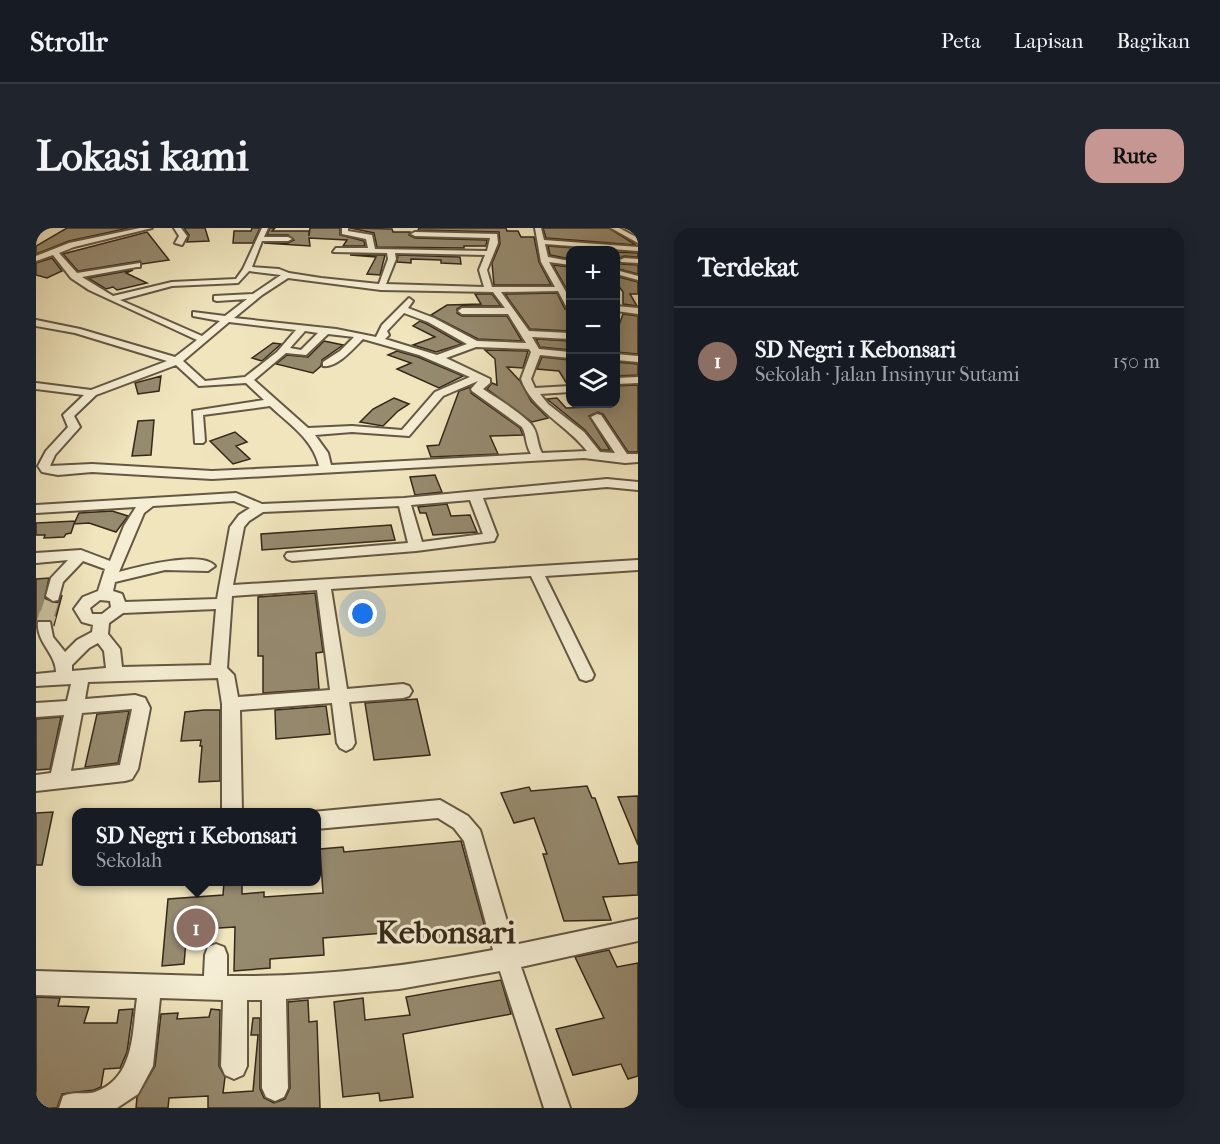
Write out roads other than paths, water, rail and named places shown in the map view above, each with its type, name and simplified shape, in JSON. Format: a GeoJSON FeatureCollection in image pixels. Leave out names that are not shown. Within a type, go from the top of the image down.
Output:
{"type":"FeatureCollection","features":[{"type":"Feature","properties":{"kind":"street"},"geometry":{"type":"LineString","coordinates":[[36,258],[72,245],[149,228]]}},
{"type":"Feature","properties":{"kind":"street"},"geometry":{"type":"LineString","coordinates":[[177,228],[183,236],[179,243]]}},
{"type":"Feature","properties":{"kind":"street"},"geometry":{"type":"LineString","coordinates":[[112,299],[172,284],[238,281],[247,269],[265,228]]}},
{"type":"Feature","properties":{"kind":"street"},"geometry":{"type":"LineString","coordinates":[[345,228],[344,233],[369,237],[372,251]]}},
{"type":"Feature","properties":{"kind":"street"},"geometry":{"type":"LineString","coordinates":[[615,228],[638,241]]}},
{"type":"Feature","properties":{"kind":"street"},"geometry":{"type":"LineString","coordinates":[[538,230],[550,233]]}},
{"type":"Feature","properties":{"kind":"street"},"geometry":{"type":"LineString","coordinates":[[538,230],[545,260],[566,300]]}},
{"type":"Feature","properties":{"kind":"street"},"geometry":{"type":"LineString","coordinates":[[417,251],[414,244],[414,231],[495,236],[483,271],[492,289],[511,311],[534,349],[526,379],[531,391],[556,417],[580,434],[596,454]]}},
{"type":"Feature","properties":{"kind":"street"},"geometry":{"type":"LineString","coordinates":[[72,245],[80,236]]}},
{"type":"Feature","properties":{"kind":"street"},"geometry":{"type":"LineString","coordinates":[[259,240],[288,239]]}},
{"type":"Feature","properties":{"kind":"street"},"geometry":{"type":"LineString","coordinates":[[542,242],[638,249]]}},
{"type":"Feature","properties":{"kind":"street"},"geometry":{"type":"LineString","coordinates":[[42,246],[57,251],[82,284],[130,309],[173,324],[201,339]]}},
{"type":"Feature","properties":{"kind":"street"},"geometry":{"type":"LineString","coordinates":[[336,250],[490,253]]}},
{"type":"Feature","properties":{"kind":"street"},"geometry":{"type":"LineString","coordinates":[[381,288],[392,259],[391,252]]}},
{"type":"Feature","properties":{"kind":"street"},"geometry":{"type":"LineString","coordinates":[[545,260],[566,263]]}},
{"type":"Feature","properties":{"kind":"street"},"geometry":{"type":"LineString","coordinates":[[624,260],[638,261]]}},
{"type":"Feature","properties":{"kind":"street"},"geometry":{"type":"LineString","coordinates":[[74,276],[137,265]]}},
{"type":"Feature","properties":{"kind":"street"},"geometry":{"type":"LineString","coordinates":[[247,269],[279,271],[286,275],[381,288],[416,290],[559,289]]}},
{"type":"Feature","properties":{"kind":"street"},"geometry":{"type":"LineString","coordinates":[[82,284],[118,273]]}},
{"type":"Feature","properties":{"kind":"street"},"geometry":{"type":"LineString","coordinates":[[620,273],[638,278]]}},
{"type":"Feature","properties":{"kind":"street"},"geometry":{"type":"LineString","coordinates":[[286,275],[255,296],[177,361],[92,393],[68,415],[74,427],[46,461],[46,469],[58,471],[114,469],[212,475],[596,454],[625,459],[638,458]]}},
{"type":"Feature","properties":{"kind":"street"},"geometry":{"type":"LineString","coordinates":[[446,276],[447,290]]}},
{"type":"Feature","properties":{"kind":"street"},"geometry":{"type":"LineString","coordinates":[[378,340],[384,335],[382,331],[388,323],[404,310],[416,290]]}},
{"type":"Feature","properties":{"kind":"street"},"geometry":{"type":"LineString","coordinates":[[217,298],[255,296]]}},
{"type":"Feature","properties":{"kind":"street"},"geometry":{"type":"LineString","coordinates":[[620,309],[638,311]]}},
{"type":"Feature","properties":{"kind":"street"},"geometry":{"type":"LineString","coordinates":[[404,310],[431,320],[475,344],[566,354]]}},
{"type":"Feature","properties":{"kind":"street"},"geometry":{"type":"LineString","coordinates":[[462,311],[511,311]]}},
{"type":"Feature","properties":{"kind":"street"},"geometry":{"type":"LineString","coordinates":[[196,314],[226,320],[361,336],[438,358],[486,382],[476,389],[530,430],[531,444],[539,457]]}},
{"type":"Feature","properties":{"kind":"street"},"geometry":{"type":"LineString","coordinates":[[36,322],[77,331],[177,361],[203,384],[248,381],[284,350],[302,329]]}},
{"type":"Feature","properties":{"kind":"street"},"geometry":{"type":"LineString","coordinates":[[284,350],[303,353],[325,331]]}},
{"type":"Feature","properties":{"kind":"street"},"geometry":{"type":"LineString","coordinates":[[526,334],[566,336]]}},
{"type":"Feature","properties":{"kind":"street"},"geometry":{"type":"LineString","coordinates":[[326,364],[343,353],[361,336]]}},
{"type":"Feature","properties":{"kind":"street"},"geometry":{"type":"LineString","coordinates":[[438,358],[475,344]]}},
{"type":"Feature","properties":{"kind":"street"},"geometry":{"type":"LineString","coordinates":[[620,357],[638,359]]}},
{"type":"Feature","properties":{"kind":"street"},"geometry":{"type":"LineString","coordinates":[[305,432],[352,429],[405,434],[439,394],[479,377]]}},
{"type":"Feature","properties":{"kind":"street"},"geometry":{"type":"LineString","coordinates":[[620,381],[638,380]]}},
{"type":"Feature","properties":{"kind":"street"},"geometry":{"type":"LineString","coordinates":[[248,381],[318,446],[326,470]]}},
{"type":"Feature","properties":{"kind":"street"},"geometry":{"type":"LineString","coordinates":[[36,386],[92,393]]}},
{"type":"Feature","properties":{"kind":"street"},"geometry":{"type":"LineString","coordinates":[[531,391],[566,389]]}},
{"type":"Feature","properties":{"kind":"street"},"geometry":{"type":"LineString","coordinates":[[199,441],[197,413],[272,402]]}},
{"type":"Feature","properties":{"kind":"street"},"geometry":{"type":"LineString","coordinates":[[597,417],[625,459]]}},
{"type":"Feature","properties":{"kind":"street"},"geometry":{"type":"LineString","coordinates":[[36,509],[236,497],[260,508],[404,502],[607,483],[638,486]]}},
{"type":"Feature","properties":{"kind":"street"},"geometry":{"type":"LineString","coordinates":[[292,555],[416,547],[489,538],[490,535],[475,495]]}},
{"type":"Feature","properties":{"kind":"street"},"geometry":{"type":"LineString","coordinates":[[404,502],[416,547]]}},
{"type":"Feature","properties":{"kind":"street"},"geometry":{"type":"LineString","coordinates":[[104,595],[131,526],[139,511],[149,503]]}},
{"type":"Feature","properties":{"kind":"street"},"geometry":{"type":"LineString","coordinates":[[219,671],[224,598],[237,527],[244,518],[260,508]]}},
{"type":"Feature","properties":{"kind":"street"},"geometry":{"type":"LineString","coordinates":[[53,596],[56,581],[81,555]]}},
{"type":"Feature","properties":{"kind":"street"},"geometry":{"type":"LineString","coordinates":[[36,558],[81,555],[111,573],[165,565],[208,566]]}},
{"type":"Feature","properties":{"kind":"street"},"geometry":{"type":"LineString","coordinates":[[69,673],[83,644],[119,608],[224,598],[323,583],[638,565]]}},
{"type":"Feature","properties":{"kind":"street"},"geometry":{"type":"LineString","coordinates":[[536,571],[586,675]]}},
{"type":"Feature","properties":{"kind":"street"},"geometry":{"type":"LineString","coordinates":[[323,583],[346,743]]}},
{"type":"Feature","properties":{"kind":"street"},"geometry":{"type":"LineString","coordinates":[[115,674],[112,650],[101,627],[87,618],[82,609],[89,599],[104,595],[117,598],[119,608]]}},
{"type":"Feature","properties":{"kind":"street"},"geometry":{"type":"LineString","coordinates":[[44,626],[45,638],[69,673],[73,707],[59,781]]}},
{"type":"Feature","properties":{"kind":"street"},"geometry":{"type":"LineString","coordinates":[[36,680],[69,673],[219,671],[226,675],[231,704],[231,806]]}},
{"type":"Feature","properties":{"kind":"street"},"geometry":{"type":"LineString","coordinates":[[231,704],[403,691]]}},
{"type":"Feature","properties":{"kind":"street"},"geometry":{"type":"LineString","coordinates":[[36,710],[135,702],[139,703],[141,708],[129,770],[119,775],[36,783]]}},
{"type":"Feature","properties":{"kind":"street"},"geometry":{"type":"LineString","coordinates":[[321,820],[440,809],[460,822],[473,837],[507,959],[557,1108]]}},
{"type":"Feature","properties":{"kind":"street"},"geometry":{"type":"LineString","coordinates":[[36,983],[274,988],[364,982],[507,959],[638,930]]}},
{"type":"Feature","properties":{"kind":"street"},"geometry":{"type":"LineString","coordinates":[[216,955],[225,987],[234,1066]]}},
{"type":"Feature","properties":{"kind":"street"},"geometry":{"type":"LineString","coordinates":[[72,1108],[72,1105],[98,1105],[129,1085],[140,1066],[150,986]]}},
{"type":"Feature","properties":{"kind":"street"},"geometry":{"type":"LineString","coordinates":[[274,988],[275,1089]]}},
{"type":"Feature","properties":{"kind":"tunnel"},"geometry":{"type":"LineString","coordinates":[[47,615],[53,596]]}},
{"type":"Feature","properties":{"kind":"tunnel"},"geometry":{"type":"LineString","coordinates":[[44,626],[48,614]]}},
{"type":"Feature","properties":{"kind":"railway"},"geometry":{"type":"LineString","coordinates":[[632,228],[638,231]]}},
{"type":"Feature","properties":{"kind":"place","name":"SD Negri 1 Kebonsari"},"geometry":{"type":"Point","coordinates":[196,928]}},
{"type":"Feature","properties":{"kind":"district","name":"Kebonsari"},"geometry":{"type":"Point","coordinates":[446,932]}}]}
